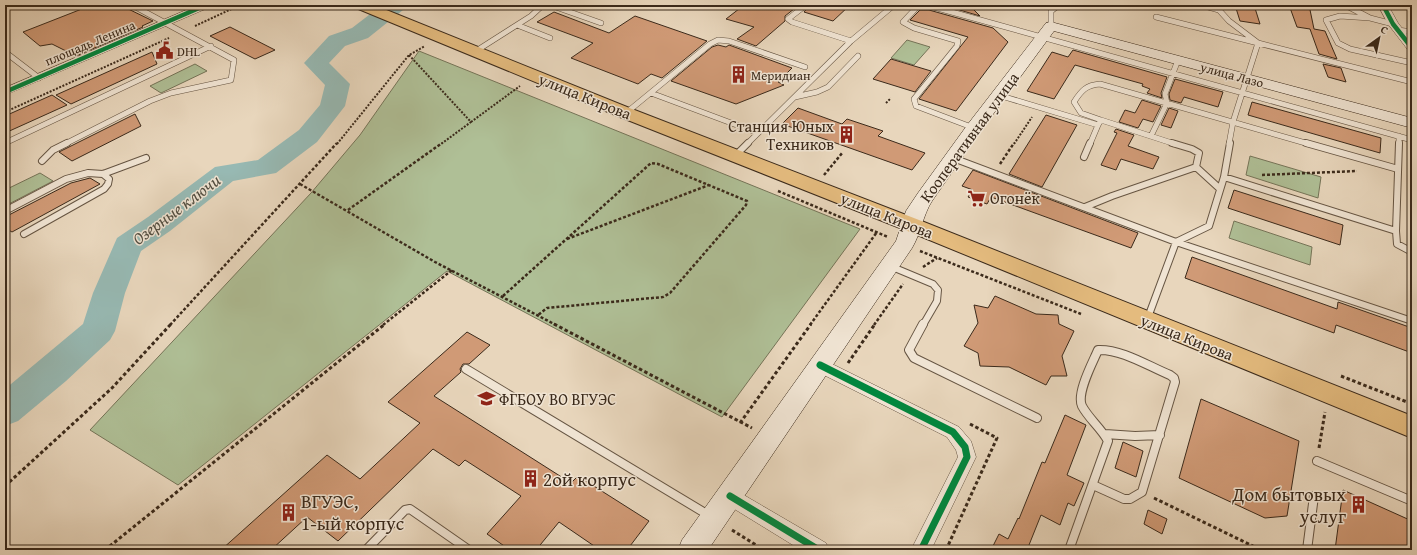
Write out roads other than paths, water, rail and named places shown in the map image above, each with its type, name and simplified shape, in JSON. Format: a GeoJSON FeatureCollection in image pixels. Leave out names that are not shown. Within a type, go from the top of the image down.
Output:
{"type":"FeatureCollection","features":[{"type":"Feature","properties":{"kind":"main road","name":"улица Кирова"},"geometry":{"type":"LineString","coordinates":[[361,5],[430,40],[476,51],[1412,427]]}},
{"type":"Feature","properties":{"kind":"main road","name":"улица Лазо"},"geometry":{"type":"LineString","coordinates":[[1047,32],[1176,67],[1248,79],[1412,123]]}},
{"type":"Feature","properties":{"kind":"main road","name":"Кооперативная улица"},"geometry":{"type":"LineString","coordinates":[[692,550],[720,523],[730,496],[905,243],[916,211],[998,95],[1047,32]]}},
{"type":"Feature","properties":{"kind":"street","name":"площадь Ленина"},"geometry":{"type":"LineString","coordinates":[[5,92],[206,5]]}},
{"type":"Feature","properties":{"kind":"street"},"geometry":{"type":"LineString","coordinates":[[1383,5],[1395,27],[1412,48]]}},
{"type":"Feature","properties":{"kind":"street"},"geometry":{"type":"LineString","coordinates":[[820,365],[953,432],[965,447],[967,457],[921,550]]}},
{"type":"Feature","properties":{"kind":"street"},"geometry":{"type":"LineString","coordinates":[[730,496],[819,550]]}},
{"type":"Feature","properties":{"kind":"lane"},"geometry":{"type":"LineString","coordinates":[[42,161],[53,150],[150,101],[171,94],[231,80],[234,60],[211,46],[132,5]]}},
{"type":"Feature","properties":{"kind":"lane"},"geometry":{"type":"LineString","coordinates":[[476,51],[531,16],[543,5]]}},
{"type":"Feature","properties":{"kind":"lane"},"geometry":{"type":"LineString","coordinates":[[550,5],[601,23]]}},
{"type":"Feature","properties":{"kind":"lane"},"geometry":{"type":"LineString","coordinates":[[806,5],[788,19],[792,22],[851,41]]}},
{"type":"Feature","properties":{"kind":"lane"},"geometry":{"type":"LineString","coordinates":[[736,156],[851,41],[894,5]]}},
{"type":"Feature","properties":{"kind":"lane"},"geometry":{"type":"LineString","coordinates":[[974,128],[916,106],[914,99],[957,46],[958,42],[914,28],[903,22],[918,6],[930,6],[1047,32],[1051,11],[1059,5]]}},
{"type":"Feature","properties":{"kind":"lane"},"geometry":{"type":"LineString","coordinates":[[1201,5],[1219,10],[1229,21],[1258,43]]}},
{"type":"Feature","properties":{"kind":"lane"},"geometry":{"type":"LineString","coordinates":[[1345,5],[1370,18],[1412,32]]}},
{"type":"Feature","properties":{"kind":"lane"},"geometry":{"type":"LineString","coordinates":[[1370,18],[1338,16],[1329,17],[1326,20],[1338,43],[1350,49],[1412,63]]}},
{"type":"Feature","properties":{"kind":"lane"},"geometry":{"type":"LineString","coordinates":[[1156,17],[1412,82]]}},
{"type":"Feature","properties":{"kind":"lane"},"geometry":{"type":"LineString","coordinates":[[517,25],[550,38]]}},
{"type":"Feature","properties":{"kind":"lane"},"geometry":{"type":"LineString","coordinates":[[626,112],[710,44],[718,40],[729,41],[805,67]]}},
{"type":"Feature","properties":{"kind":"lane"},"geometry":{"type":"LineString","coordinates":[[1147,320],[1176,242],[1209,226],[1219,188],[1224,177],[1233,122],[1248,79],[1258,43]]}},
{"type":"Feature","properties":{"kind":"lane"},"geometry":{"type":"LineString","coordinates":[[5,143],[211,46]]}},
{"type":"Feature","properties":{"kind":"lane"},"geometry":{"type":"LineString","coordinates":[[5,52],[18,60],[39,78]]}},
{"type":"Feature","properties":{"kind":"lane"},"geometry":{"type":"LineString","coordinates":[[794,97],[817,92],[828,87],[858,56]]}},
{"type":"Feature","properties":{"kind":"lane"},"geometry":{"type":"LineString","coordinates":[[1151,136],[1167,103],[1165,94],[1176,67],[1242,94],[1412,140]]}},
{"type":"Feature","properties":{"kind":"lane"},"geometry":{"type":"LineString","coordinates":[[1100,123],[1082,114],[1076,109],[1074,102],[1084,87],[1091,84],[1100,84],[1398,169]]}},
{"type":"Feature","properties":{"kind":"lane"},"geometry":{"type":"LineString","coordinates":[[651,93],[758,133]]}},
{"type":"Feature","properties":{"kind":"lane"},"geometry":{"type":"LineString","coordinates":[[998,95],[1038,108],[1151,136],[1192,149],[1199,153],[1196,167]]}},
{"type":"Feature","properties":{"kind":"lane"},"geometry":{"type":"LineString","coordinates":[[1084,157],[1100,123]]}},
{"type":"Feature","properties":{"kind":"lane"},"geometry":{"type":"LineString","coordinates":[[1399,136],[1396,231],[1397,244],[1412,252]]}},
{"type":"Feature","properties":{"kind":"lane"},"geometry":{"type":"LineString","coordinates":[[5,211],[66,179],[88,172],[103,174],[146,158]]}},
{"type":"Feature","properties":{"kind":"lane"},"geometry":{"type":"LineString","coordinates":[[953,158],[1176,242],[1412,321]]}},
{"type":"Feature","properties":{"kind":"lane"},"geometry":{"type":"LineString","coordinates":[[1196,167],[1219,188]]}},
{"type":"Feature","properties":{"kind":"lane"},"geometry":{"type":"LineString","coordinates":[[1085,208],[1102,199],[1174,176],[1196,167]]}},
{"type":"Feature","properties":{"kind":"lane"},"geometry":{"type":"LineString","coordinates":[[24,234],[104,189],[108,184],[108,179],[103,174]]}},
{"type":"Feature","properties":{"kind":"lane"},"geometry":{"type":"LineString","coordinates":[[1224,177],[1396,231]]}},
{"type":"Feature","properties":{"kind":"lane"},"geometry":{"type":"LineString","coordinates":[[890,266],[939,288],[940,294],[909,350],[914,358],[1038,418]]}},
{"type":"Feature","properties":{"kind":"lane"},"geometry":{"type":"LineString","coordinates":[[1069,550],[1108,441],[1105,434],[1081,404],[1081,394],[1098,350],[1102,349],[1170,375],[1174,378],[1175,382],[1142,492],[1135,498],[1124,499],[1093,485]]}},
{"type":"Feature","properties":{"kind":"lane"},"geometry":{"type":"LineString","coordinates":[[466,369],[720,523]]}},
{"type":"Feature","properties":{"kind":"lane"},"geometry":{"type":"LineString","coordinates":[[1105,434],[1136,436],[1160,435]]}},
{"type":"Feature","properties":{"kind":"lane"},"geometry":{"type":"LineString","coordinates":[[1317,461],[1412,501]]}},
{"type":"Feature","properties":{"kind":"lane"},"geometry":{"type":"LineString","coordinates":[[1308,550],[1314,496]]}},
{"type":"Feature","properties":{"kind":"lane"},"geometry":{"type":"LineString","coordinates":[[366,550],[406,510],[410,509],[469,550]]}},
{"type":"Feature","properties":{"kind":"waterway","name":"Озерные ключи"},"geometry":{"type":"LineString","coordinates":[[5,410],[53,371],[98,331],[109,293],[128,245],[159,224],[225,173],[266,167],[308,136],[332,106],[338,84],[316,63],[337,41],[360,33],[395,5]]}},
{"type":"Feature","properties":{"kind":"place","name":"DHL"},"geometry":{"type":"Point","coordinates":[164,51]}},
{"type":"Feature","properties":{"kind":"place","name":"Меридиан"},"geometry":{"type":"Point","coordinates":[738,75]}},
{"type":"Feature","properties":{"kind":"place","name":"Станция Юных Техников"},"geometry":{"type":"Point","coordinates":[847,135]}},
{"type":"Feature","properties":{"kind":"place","name":"Огонёк"},"geometry":{"type":"Point","coordinates":[977,198]}},
{"type":"Feature","properties":{"kind":"place","name":"ФГБОУ ВО ВГУЭС"},"geometry":{"type":"Point","coordinates":[486,399]}},
{"type":"Feature","properties":{"kind":"place","name":"2ой корпус"},"geometry":{"type":"Point","coordinates":[530,479]}},
{"type":"Feature","properties":{"kind":"place","name":"Дом бытовых услуг"},"geometry":{"type":"Point","coordinates":[1359,505]}},
{"type":"Feature","properties":{"kind":"place","name":"ВГУЭС, 1-ый корпус"},"geometry":{"type":"Point","coordinates":[288,512]}}]}
